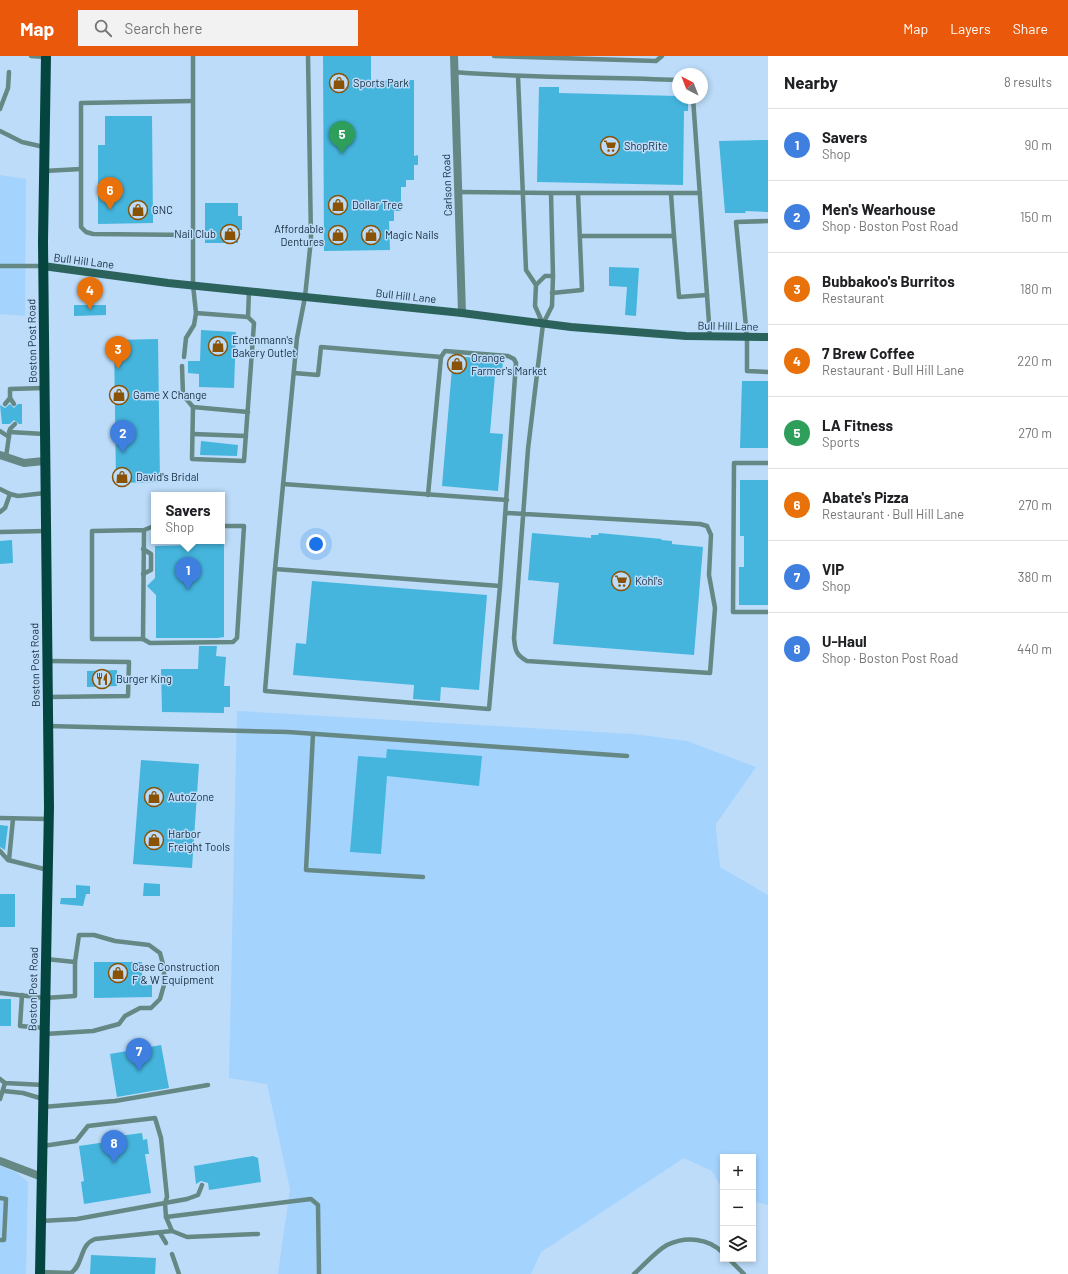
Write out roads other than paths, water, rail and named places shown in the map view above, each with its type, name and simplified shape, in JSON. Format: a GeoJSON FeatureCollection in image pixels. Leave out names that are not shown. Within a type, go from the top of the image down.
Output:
{"type":"FeatureCollection","features":[{"type":"Feature","properties":{"kind":"main road","name":"Boston Post Road"},"geometry":{"type":"LineString","coordinates":[[40,1273],[49,819],[43,266],[46,56]]}},
{"type":"Feature","properties":{"kind":"main road","name":"Bull Hill Lane"},"geometry":{"type":"LineString","coordinates":[[43,266],[193,286],[462,313],[543,324],[686,336],[768,337]]}},
{"type":"Feature","properties":{"kind":"street","name":"Carlson Road"},"geometry":{"type":"LineString","coordinates":[[454,56],[462,313]]}},
{"type":"Feature","properties":{"kind":"street"},"geometry":{"type":"LineString","coordinates":[[3,456],[24,462],[44,461]]}},
{"type":"Feature","properties":{"kind":"street"},"geometry":{"type":"LineString","coordinates":[[0,1161],[42,1177]]}},
{"type":"Feature","properties":{"kind":"lane"},"geometry":{"type":"LineString","coordinates":[[31,56],[46,56]]}},
{"type":"Feature","properties":{"kind":"lane"},"geometry":{"type":"LineString","coordinates":[[184,357],[186,338],[194,325],[196,313],[193,286],[193,56]]}},
{"type":"Feature","properties":{"kind":"lane"},"geometry":{"type":"LineString","coordinates":[[308,56],[311,239],[305,297],[297,338],[265,691],[489,709],[507,500],[516,363],[514,358],[508,356],[445,351],[441,357],[428,495]]}},
{"type":"Feature","properties":{"kind":"lane"},"geometry":{"type":"LineString","coordinates":[[494,56],[559,57],[656,62],[662,56]]}},
{"type":"Feature","properties":{"kind":"lane"},"geometry":{"type":"LineString","coordinates":[[0,109],[8,88],[9,72]]}},
{"type":"Feature","properties":{"kind":"lane"},"geometry":{"type":"LineString","coordinates":[[454,72],[518,76],[672,80]]}},
{"type":"Feature","properties":{"kind":"lane"},"geometry":{"type":"LineString","coordinates":[[518,76],[526,270],[536,285],[535,306],[543,324]]}},
{"type":"Feature","properties":{"kind":"lane"},"geometry":{"type":"LineString","coordinates":[[193,101],[81,103],[81,227],[86,232],[93,234],[193,235]]}},
{"type":"Feature","properties":{"kind":"lane"},"geometry":{"type":"LineString","coordinates":[[693,104],[710,337]]}},
{"type":"Feature","properties":{"kind":"lane"},"geometry":{"type":"LineString","coordinates":[[0,131],[22,142],[44,147]]}},
{"type":"Feature","properties":{"kind":"lane"},"geometry":{"type":"LineString","coordinates":[[44,171],[81,169]]}},
{"type":"Feature","properties":{"kind":"lane"},"geometry":{"type":"LineString","coordinates":[[458,192],[578,194],[700,193]]}},
{"type":"Feature","properties":{"kind":"lane"},"geometry":{"type":"LineString","coordinates":[[506,513],[525,514],[700,524],[707,526],[711,534],[709,575],[715,608],[710,673],[527,661],[519,657],[515,650],[514,638],[525,514],[528,449],[543,324],[552,306],[553,276],[551,193]]}},
{"type":"Feature","properties":{"kind":"lane"},"geometry":{"type":"LineString","coordinates":[[552,293],[582,290],[578,194]]}},
{"type":"Feature","properties":{"kind":"lane"},"geometry":{"type":"LineString","coordinates":[[671,194],[679,297],[707,295]]}},
{"type":"Feature","properties":{"kind":"lane"},"geometry":{"type":"LineString","coordinates":[[768,222],[736,222],[747,337],[747,371],[768,372]]}},
{"type":"Feature","properties":{"kind":"lane"},"geometry":{"type":"LineString","coordinates":[[580,236],[674,236]]}},
{"type":"Feature","properties":{"kind":"lane"},"geometry":{"type":"LineString","coordinates":[[0,266],[43,266]]}},
{"type":"Feature","properties":{"kind":"lane"},"geometry":{"type":"LineString","coordinates":[[536,285],[545,276],[553,276]]}},
{"type":"Feature","properties":{"kind":"lane"},"geometry":{"type":"LineString","coordinates":[[248,317],[249,291]]}},
{"type":"Feature","properties":{"kind":"lane"},"geometry":{"type":"LineString","coordinates":[[182,366],[184,395],[193,407],[192,459],[244,461],[254,323],[248,317],[196,313]]}},
{"type":"Feature","properties":{"kind":"lane"},"geometry":{"type":"LineString","coordinates":[[294,373],[318,375],[320,347],[441,357]]}},
{"type":"Feature","properties":{"kind":"lane"},"geometry":{"type":"LineString","coordinates":[[14,404],[10,398],[10,389],[44,388]]}},
{"type":"Feature","properties":{"kind":"lane"},"geometry":{"type":"LineString","coordinates":[[5,404],[10,398]]}},
{"type":"Feature","properties":{"kind":"lane"},"geometry":{"type":"LineString","coordinates":[[193,407],[248,412]]}},
{"type":"Feature","properties":{"kind":"lane"},"geometry":{"type":"LineString","coordinates":[[5,424],[9,433]]}},
{"type":"Feature","properties":{"kind":"lane"},"geometry":{"type":"LineString","coordinates":[[3,456],[9,433],[15,424]]}},
{"type":"Feature","properties":{"kind":"lane"},"geometry":{"type":"LineString","coordinates":[[0,431],[9,433],[44,434]]}},
{"type":"Feature","properties":{"kind":"lane"},"geometry":{"type":"LineString","coordinates":[[193,434],[246,436]]}},
{"type":"Feature","properties":{"kind":"lane"},"geometry":{"type":"LineString","coordinates":[[768,463],[734,463],[733,612],[768,612]]}},
{"type":"Feature","properties":{"kind":"lane"},"geometry":{"type":"LineString","coordinates":[[283,484],[507,500]]}},
{"type":"Feature","properties":{"kind":"lane"},"geometry":{"type":"LineString","coordinates":[[0,490],[18,496],[45,493]]}},
{"type":"Feature","properties":{"kind":"lane"},"geometry":{"type":"LineString","coordinates":[[0,512],[6,508],[10,494]]}},
{"type":"Feature","properties":{"kind":"lane"},"geometry":{"type":"LineString","coordinates":[[151,527],[144,530],[92,531],[92,639],[143,639],[150,643],[233,642],[237,638],[244,526],[225,526]]}},
{"type":"Feature","properties":{"kind":"lane"},"geometry":{"type":"LineString","coordinates":[[143,639],[144,530]]}},
{"type":"Feature","properties":{"kind":"lane"},"geometry":{"type":"LineString","coordinates":[[0,532],[45,531]]}},
{"type":"Feature","properties":{"kind":"lane"},"geometry":{"type":"LineString","coordinates":[[143,548],[151,554],[151,570],[143,574]]}},
{"type":"Feature","properties":{"kind":"lane"},"geometry":{"type":"LineString","coordinates":[[275,569],[421,578],[500,586]]}},
{"type":"Feature","properties":{"kind":"lane"},"geometry":{"type":"LineString","coordinates":[[47,661],[129,662],[128,696],[48,697]]}},
{"type":"Feature","properties":{"kind":"lane"},"geometry":{"type":"LineString","coordinates":[[48,726],[312,734],[627,756]]}},
{"type":"Feature","properties":{"kind":"lane"},"geometry":{"type":"LineString","coordinates":[[312,734],[306,870],[423,877]]}},
{"type":"Feature","properties":{"kind":"lane"},"geometry":{"type":"LineString","coordinates":[[0,818],[49,819]]}},
{"type":"Feature","properties":{"kind":"lane"},"geometry":{"type":"LineString","coordinates":[[9,860],[13,819]]}},
{"type":"Feature","properties":{"kind":"lane"},"geometry":{"type":"LineString","coordinates":[[0,852],[9,860],[48,870]]}},
{"type":"Feature","properties":{"kind":"lane"},"geometry":{"type":"LineString","coordinates":[[0,993],[22,995],[45,998],[75,996],[76,962],[79,935],[94,935],[149,945],[160,953],[164,968],[164,985],[160,999],[151,1008],[140,1008],[125,1016],[119,1024],[93,1031],[45,1031],[20,1026],[22,995]]}},
{"type":"Feature","properties":{"kind":"lane"},"geometry":{"type":"LineString","coordinates":[[46,959],[76,962]]}},
{"type":"Feature","properties":{"kind":"lane"},"geometry":{"type":"LineString","coordinates":[[0,1080],[5,1083],[44,1085]]}},
{"type":"Feature","properties":{"kind":"lane"},"geometry":{"type":"LineString","coordinates":[[0,1099],[4,1091],[5,1083]]}},
{"type":"Feature","properties":{"kind":"lane"},"geometry":{"type":"LineString","coordinates":[[4,1091],[23,1092],[43,1103],[115,1101],[208,1085]]}},
{"type":"Feature","properties":{"kind":"lane"},"geometry":{"type":"LineString","coordinates":[[42,1146],[76,1141],[88,1126],[155,1118],[161,1138],[167,1197],[165,1204],[166,1217],[172,1231]]}},
{"type":"Feature","properties":{"kind":"lane"},"geometry":{"type":"LineString","coordinates":[[41,1221],[77,1218],[165,1204],[198,1195],[202,1185]]}},
{"type":"Feature","properties":{"kind":"lane"},"geometry":{"type":"LineString","coordinates":[[0,1198],[6,1199],[4,1240],[0,1240]]}},
{"type":"Feature","properties":{"kind":"lane"},"geometry":{"type":"LineString","coordinates":[[166,1217],[311,1199],[318,1205],[319,1274]]}},
{"type":"Feature","properties":{"kind":"lane"},"geometry":{"type":"LineString","coordinates":[[0,1208],[6,1209]]}},
{"type":"Feature","properties":{"kind":"lane"},"geometry":{"type":"LineString","coordinates":[[40,1273],[75,1272],[86,1245],[89,1241],[95,1239],[172,1231],[187,1238],[258,1234]]}},
{"type":"Feature","properties":{"kind":"lane"},"geometry":{"type":"LineString","coordinates":[[160,1233],[166,1243]]}},
{"type":"Feature","properties":{"kind":"lane"},"geometry":{"type":"LineString","coordinates":[[634,1274],[666,1245],[679,1241],[703,1240],[716,1246],[720,1250]]}},
{"type":"Feature","properties":{"kind":"lane"},"geometry":{"type":"LineString","coordinates":[[172,1254],[178,1274]]}},
{"type":"Feature","properties":{"kind":"lane"},"geometry":{"type":"LineString","coordinates":[[732,1262],[744,1274]]}},
{"type":"Feature","properties":{"kind":"place","name":"Sports Park"},"geometry":{"type":"Point","coordinates":[339,83]}},
{"type":"Feature","properties":{"kind":"place","name":"ShopRite"},"geometry":{"type":"Point","coordinates":[610,146]}},
{"type":"Feature","properties":{"kind":"place","name":"LA Fitness"},"geometry":{"type":"Point","coordinates":[342,154]}},
{"type":"Feature","properties":{"kind":"place","name":"Dollar Tree"},"geometry":{"type":"Point","coordinates":[338,205]}},
{"type":"Feature","properties":{"kind":"place","name":"Abate's Pizza"},"geometry":{"type":"Point","coordinates":[110,210]}},
{"type":"Feature","properties":{"kind":"place","name":"GNC"},"geometry":{"type":"Point","coordinates":[138,210]}},
{"type":"Feature","properties":{"kind":"place","name":"Nail Club"},"geometry":{"type":"Point","coordinates":[230,234]}},
{"type":"Feature","properties":{"kind":"place","name":"Affordable Dentures"},"geometry":{"type":"Point","coordinates":[338,235]}},
{"type":"Feature","properties":{"kind":"place","name":"Magic Nails"},"geometry":{"type":"Point","coordinates":[371,235]}},
{"type":"Feature","properties":{"kind":"place","name":"7 Brew Coffee"},"geometry":{"type":"Point","coordinates":[90,310]}},
{"type":"Feature","properties":{"kind":"place","name":"Entenmann's Bakery Outlet"},"geometry":{"type":"Point","coordinates":[218,346]}},
{"type":"Feature","properties":{"kind":"place","name":"Orange Farmer's Market"},"geometry":{"type":"Point","coordinates":[457,364]}},
{"type":"Feature","properties":{"kind":"place","name":"Bubbakoo's Burritos"},"geometry":{"type":"Point","coordinates":[118,369]}},
{"type":"Feature","properties":{"kind":"place","name":"Game X Change"},"geometry":{"type":"Point","coordinates":[119,395]}},
{"type":"Feature","properties":{"kind":"place","name":"Men's Wearhouse"},"geometry":{"type":"Point","coordinates":[123,453]}},
{"type":"Feature","properties":{"kind":"place","name":"David's Bridal"},"geometry":{"type":"Point","coordinates":[122,477]}},
{"type":"Feature","properties":{"kind":"place","name":"Kohl's"},"geometry":{"type":"Point","coordinates":[621,581]}},
{"type":"Feature","properties":{"kind":"place","name":"Savers"},"geometry":{"type":"Point","coordinates":[188,590]}},
{"type":"Feature","properties":{"kind":"place","name":"Burger King"},"geometry":{"type":"Point","coordinates":[102,679]}},
{"type":"Feature","properties":{"kind":"place","name":"AutoZone"},"geometry":{"type":"Point","coordinates":[154,797]}},
{"type":"Feature","properties":{"kind":"place","name":"Harbor Freight Tools"},"geometry":{"type":"Point","coordinates":[154,840]}},
{"type":"Feature","properties":{"kind":"place","name":"Case Construction F & W Equipment"},"geometry":{"type":"Point","coordinates":[118,973]}},
{"type":"Feature","properties":{"kind":"place","name":"VIP"},"geometry":{"type":"Point","coordinates":[139,1071]}},
{"type":"Feature","properties":{"kind":"place","name":"U-Haul"},"geometry":{"type":"Point","coordinates":[114,1163]}}]}
